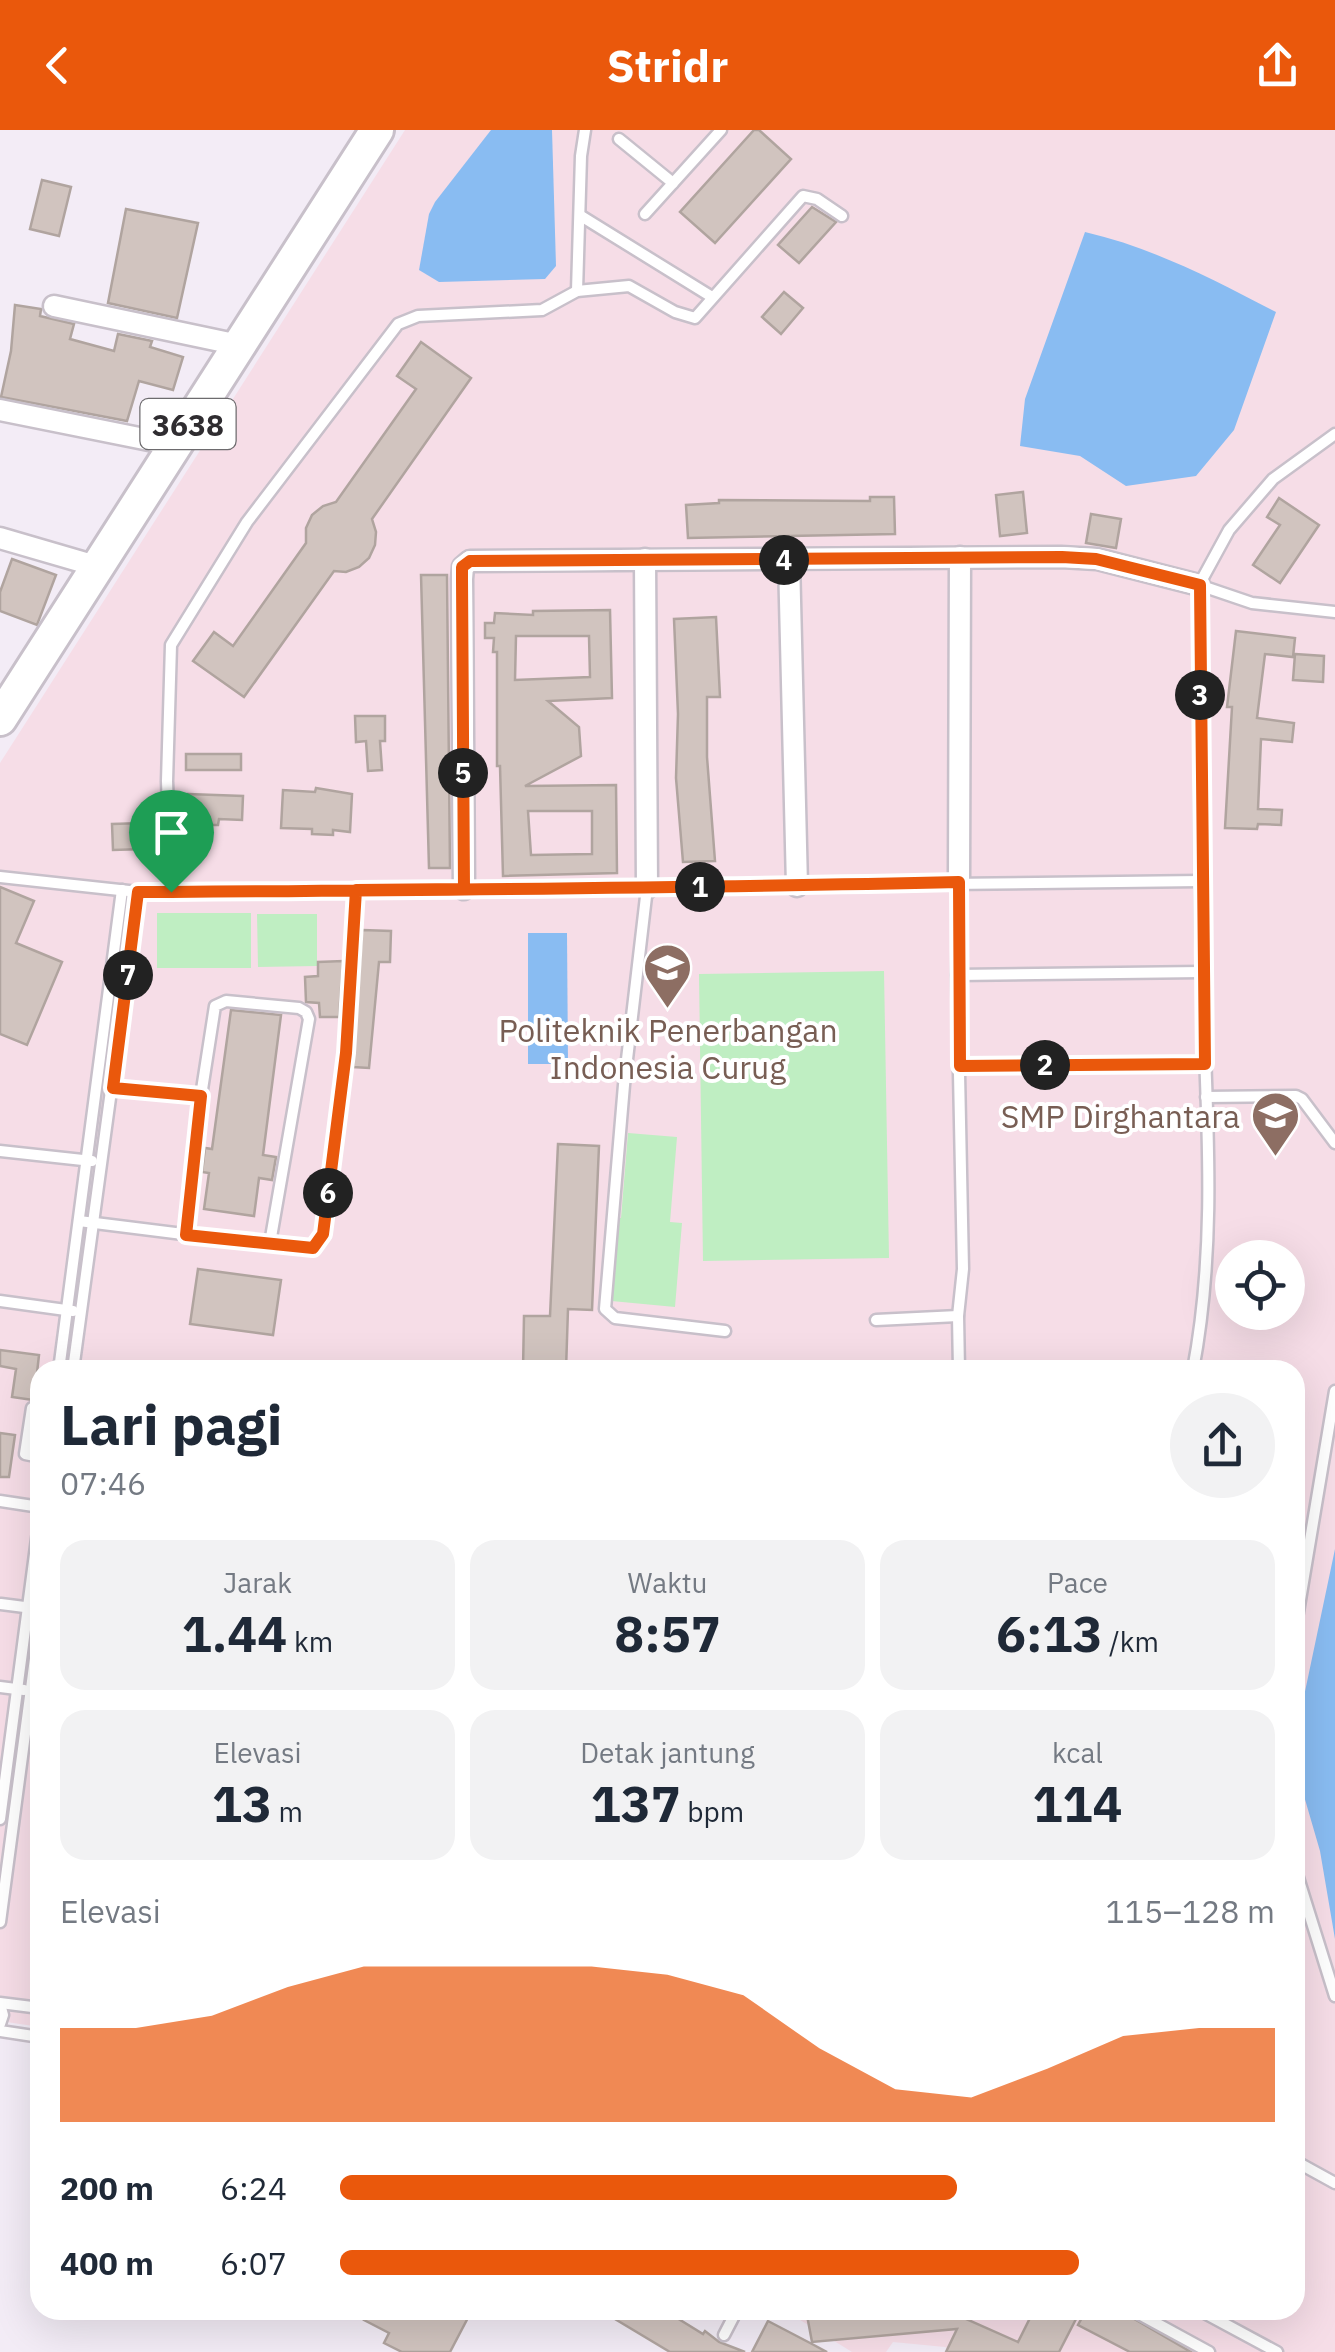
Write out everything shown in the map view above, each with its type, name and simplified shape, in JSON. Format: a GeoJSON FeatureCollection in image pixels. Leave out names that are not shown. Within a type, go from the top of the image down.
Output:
{"type":"FeatureCollection","features":[{"type":"Feature","properties":{"kind":"main road","name":"3638"},"geometry":{"type":"LineString","coordinates":[[0,719],[376,130]]}},
{"type":"Feature","properties":{"kind":"street"},"geometry":{"type":"LineString","coordinates":[[54,306],[238,344]]}},
{"type":"Feature","properties":{"kind":"street"},"geometry":{"type":"LineString","coordinates":[[0,410],[174,445]]}},
{"type":"Feature","properties":{"kind":"street"},"geometry":{"type":"LineString","coordinates":[[0,538],[96,566]]}},
{"type":"Feature","properties":{"kind":"street"},"geometry":{"type":"LineString","coordinates":[[959,882],[960,557]]}},
{"type":"Feature","properties":{"kind":"street"},"geometry":{"type":"LineString","coordinates":[[645,559],[646,888]]}},
{"type":"Feature","properties":{"kind":"street"},"geometry":{"type":"LineString","coordinates":[[464,889],[462,567],[470,561],[1096,559],[1200,585]]}},
{"type":"Feature","properties":{"kind":"street"},"geometry":{"type":"LineString","coordinates":[[789,560],[797,886]]}},
{"type":"Feature","properties":{"kind":"lane"},"geometry":{"type":"LineString","coordinates":[[577,291],[584,130]]}},
{"type":"Feature","properties":{"kind":"lane"},"geometry":{"type":"LineString","coordinates":[[645,214],[721,130]]}},
{"type":"Feature","properties":{"kind":"lane"},"geometry":{"type":"LineString","coordinates":[[619,139],[673,184]]}},
{"type":"Feature","properties":{"kind":"lane"},"geometry":{"type":"LineString","coordinates":[[171,892],[167,782],[169,652],[247,522],[398,324],[418,316],[542,310],[577,291],[629,286],[675,312],[695,318],[803,196],[817,199],[842,216]]}},
{"type":"Feature","properties":{"kind":"lane"},"geometry":{"type":"LineString","coordinates":[[581,216],[712,297]]}},
{"type":"Feature","properties":{"kind":"lane"},"geometry":{"type":"LineString","coordinates":[[1195,1360],[1205,1307],[1210,1211],[1202,972],[1200,585],[1230,530],[1273,479],[1335,434]]}},
{"type":"Feature","properties":{"kind":"lane"},"geometry":{"type":"LineString","coordinates":[[1200,585],[1252,603],[1335,612]]}},
{"type":"Feature","properties":{"kind":"lane"},"geometry":{"type":"LineString","coordinates":[[0,877],[138,892],[1201,881]]}},
{"type":"Feature","properties":{"kind":"lane"},"geometry":{"type":"LineString","coordinates":[[959,882],[963,1268],[959,1360]]}},
{"type":"Feature","properties":{"kind":"lane"},"geometry":{"type":"LineString","coordinates":[[646,888],[618,1136],[605,1308],[615,1318],[725,1331]]}},
{"type":"Feature","properties":{"kind":"lane"},"geometry":{"type":"LineString","coordinates":[[60,1360],[122,890]]}},
{"type":"Feature","properties":{"kind":"lane"},"geometry":{"type":"LineString","coordinates":[[78,1221],[313,1248],[323,1234],[346,1053],[356,890]]}},
{"type":"Feature","properties":{"kind":"lane"},"geometry":{"type":"LineString","coordinates":[[74,1360],[138,892]]}},
{"type":"Feature","properties":{"kind":"lane"},"geometry":{"type":"LineString","coordinates":[[958,975],[1202,972]]}},
{"type":"Feature","properties":{"kind":"lane"},"geometry":{"type":"LineString","coordinates":[[186,1235],[215,1006],[219,1002],[299,1008],[309,1020],[270,1243]]}},
{"type":"Feature","properties":{"kind":"lane"},"geometry":{"type":"LineString","coordinates":[[960,1066],[1205,1064]]}},
{"type":"Feature","properties":{"kind":"lane"},"geometry":{"type":"LineString","coordinates":[[113,1088],[201,1096]]}},
{"type":"Feature","properties":{"kind":"lane"},"geometry":{"type":"LineString","coordinates":[[1206,1097],[1296,1096],[1335,1143]]}},
{"type":"Feature","properties":{"kind":"lane"},"geometry":{"type":"LineString","coordinates":[[0,1150],[102,1163]]}},
{"type":"Feature","properties":{"kind":"lane"},"geometry":{"type":"LineString","coordinates":[[0,1301],[81,1312]]}},
{"type":"Feature","properties":{"kind":"lane"},"geometry":{"type":"LineString","coordinates":[[876,1320],[958,1316]]}},
{"type":"Feature","properties":{"kind":"lane"},"geometry":{"type":"LineString","coordinates":[[1305,1570],[1335,1391]]}},
{"type":"Feature","properties":{"kind":"lane"},"geometry":{"type":"LineString","coordinates":[[30,1423],[26,1454],[30,1455]]}},
{"type":"Feature","properties":{"kind":"lane"},"geometry":{"type":"LineString","coordinates":[[0,1501],[30,1506]]}},
{"type":"Feature","properties":{"kind":"lane"},"geometry":{"type":"LineString","coordinates":[[1,1604],[30,1608]]}},
{"type":"Feature","properties":{"kind":"lane"},"geometry":{"type":"LineString","coordinates":[[0,1819],[17,1689],[30,1627]]}},
{"type":"Feature","properties":{"kind":"lane"},"geometry":{"type":"LineString","coordinates":[[0,1686],[30,1691]]}},
{"type":"Feature","properties":{"kind":"lane"},"geometry":{"type":"LineString","coordinates":[[0,1922],[30,1698]]}},
{"type":"Feature","properties":{"kind":"lane"},"geometry":{"type":"LineString","coordinates":[[1305,1900],[1335,1996]]}},
{"type":"Feature","properties":{"kind":"lane"},"geometry":{"type":"LineString","coordinates":[[0,2024],[0,2004],[30,2007]]}},
{"type":"Feature","properties":{"kind":"lane"},"geometry":{"type":"LineString","coordinates":[[0,2032],[30,2035]]}},
{"type":"Feature","properties":{"kind":"lane"},"geometry":{"type":"LineString","coordinates":[[1305,2167],[1335,2182]]}},
{"type":"Feature","properties":{"kind":"lane"},"geometry":{"type":"LineString","coordinates":[[724,2335],[731,2320]]}},
{"type":"Feature","properties":{"kind":"lane"},"geometry":{"type":"LineString","coordinates":[[1150,2320],[1209,2352]]}},
{"type":"Feature","properties":{"kind":"lane"},"geometry":{"type":"LineString","coordinates":[[1218,2320],[1278,2352]]}},
{"type":"Feature","properties":{"kind":"shaded area","name":"Politeknik Penerbangan Indonesia Curug"},"geometry":{"type":"Polygon","coordinates":[[[405,130],[1335,130],[1335,2352],[956,2352],[945,2347],[893,2342],[886,2352],[852,2352],[800,2320],[1305,2320],[1305,1360],[30,1360],[30,2026],[0,2021],[0,763],[405,130]]]}},
{"type":"Feature","properties":{"kind":"green space"},"geometry":{"type":"Polygon","coordinates":[[[157,913],[251,913],[251,968],[157,968],[157,913]]]}},
{"type":"Feature","properties":{"kind":"green space"},"geometry":{"type":"Polygon","coordinates":[[[257,914],[317,914],[317,966],[258,967],[257,914]]]}},
{"type":"Feature","properties":{"kind":"green space"},"geometry":{"type":"Polygon","coordinates":[[[884,971],[889,1258],[703,1261],[699,974],[884,971]]]}},
{"type":"Feature","properties":{"kind":"green space"},"geometry":{"type":"Polygon","coordinates":[[[628,1133],[677,1137],[670,1222],[682,1223],[675,1307],[601,1300],[608,1217],[621,1218],[628,1133]]]}},
{"type":"Feature","properties":{"kind":"water"},"geometry":{"type":"Polygon","coordinates":[[[491,130],[552,130],[556,266],[545,279],[439,282],[419,270],[429,214],[491,130]]]}},
{"type":"Feature","properties":{"kind":"water"},"geometry":{"type":"Polygon","coordinates":[[[1085,232],[1159,256],[1276,312],[1234,430],[1196,476],[1126,486],[1080,456],[1020,446],[1025,399],[1085,232]]]}},
{"type":"Feature","properties":{"kind":"water"},"geometry":{"type":"Polygon","coordinates":[[[528,933],[567,933],[568,1064],[528,1064],[528,933]]]}},
{"type":"Feature","properties":{"kind":"water"},"geometry":{"type":"Polygon","coordinates":[[[1335,1549],[1335,1939],[1320,1851],[1305,1799],[1305,1692],[1335,1549]]]}},
{"type":"Feature","properties":{"kind":"building"},"geometry":{"type":"Polygon","coordinates":[[[754,130],[759,130],[791,159],[715,243],[680,212],[754,130]]]}},
{"type":"Feature","properties":{"kind":"building"},"geometry":{"type":"Polygon","coordinates":[[[42,180],[71,187],[59,236],[30,229],[42,180]]]}},
{"type":"Feature","properties":{"kind":"building"},"geometry":{"type":"Polygon","coordinates":[[[812,207],[836,222],[799,263],[778,245],[812,207]]]}},
{"type":"Feature","properties":{"kind":"building"},"geometry":{"type":"Polygon","coordinates":[[[126,209],[198,223],[177,318],[108,303],[126,209]]]}},
{"type":"Feature","properties":{"kind":"building"},"geometry":{"type":"Polygon","coordinates":[[[784,292],[803,308],[781,334],[762,317],[784,292]]]}},
{"type":"Feature","properties":{"kind":"building"},"geometry":{"type":"Polygon","coordinates":[[[15,305],[41,309],[40,316],[74,324],[70,339],[114,351],[118,334],[152,341],[150,347],[183,357],[173,390],[139,381],[127,421],[1,397],[15,305]]]}},
{"type":"Feature","properties":{"kind":"building"},"geometry":{"type":"Polygon","coordinates":[[[421,342],[471,378],[372,519],[375,545],[369,558],[346,572],[334,571],[244,697],[193,661],[214,632],[233,646],[306,543],[306,528],[312,515],[336,502],[416,389],[397,376],[421,342]]]}},
{"type":"Feature","properties":{"kind":"building"},"geometry":{"type":"Polygon","coordinates":[[[1023,492],[1027,533],[1000,536],[996,495],[1023,492]]]}},
{"type":"Feature","properties":{"kind":"building"},"geometry":{"type":"Polygon","coordinates":[[[870,497],[894,497],[895,534],[688,538],[686,505],[719,500],[870,501],[870,497]]]}},
{"type":"Feature","properties":{"kind":"building"},"geometry":{"type":"Polygon","coordinates":[[[1279,498],[1319,525],[1280,583],[1253,565],[1280,525],[1267,517],[1279,498]]]}},
{"type":"Feature","properties":{"kind":"building"},"geometry":{"type":"Polygon","coordinates":[[[1091,514],[1121,519],[1116,548],[1086,543],[1091,514]]]}},
{"type":"Feature","properties":{"kind":"building"},"geometry":{"type":"Polygon","coordinates":[[[12,559],[56,575],[37,625],[0,611],[0,592],[12,559]]]}},
{"type":"Feature","properties":{"kind":"building"},"geometry":{"type":"Polygon","coordinates":[[[421,575],[447,575],[450,868],[429,868],[421,575]]]}},
{"type":"Feature","properties":{"kind":"building"},"geometry":{"type":"Polygon","coordinates":[[[610,610],[612,698],[548,701],[579,727],[581,756],[525,786],[616,785],[617,873],[503,876],[497,766],[497,652],[493,652],[494,638],[485,638],[485,623],[494,623],[495,613],[533,615],[533,611],[610,610]],[[516,636],[515,680],[590,677],[589,636],[516,636]],[[528,811],[531,855],[592,854],[592,811],[528,811]]]}},
{"type":"Feature","properties":{"kind":"building"},"geometry":{"type":"Polygon","coordinates":[[[716,617],[720,697],[707,697],[715,861],[683,862],[676,778],[674,619],[716,617]]]}},
{"type":"Feature","properties":{"kind":"building"},"geometry":{"type":"Polygon","coordinates":[[[1236,631],[1295,638],[1293,657],[1265,654],[1257,718],[1294,723],[1292,742],[1261,739],[1258,809],[1282,810],[1281,825],[1225,828],[1232,707],[1227,707],[1236,631]]]}},
{"type":"Feature","properties":{"kind":"building"},"geometry":{"type":"Polygon","coordinates":[[[1295,654],[1324,656],[1323,682],[1293,680],[1295,654]]]}},
{"type":"Feature","properties":{"kind":"building"},"geometry":{"type":"Polygon","coordinates":[[[355,716],[385,716],[385,741],[380,741],[382,770],[368,771],[366,741],[356,742],[355,716]]]}},
{"type":"Feature","properties":{"kind":"building"},"geometry":{"type":"Polygon","coordinates":[[[186,754],[241,754],[241,770],[186,770],[186,754]]]}},
{"type":"Feature","properties":{"kind":"building"},"geometry":{"type":"Polygon","coordinates":[[[316,788],[352,794],[350,832],[312,834],[312,829],[281,828],[283,790],[315,792],[316,788]]]}},
{"type":"Feature","properties":{"kind":"building"},"geometry":{"type":"Polygon","coordinates":[[[188,794],[243,796],[242,820],[219,819],[218,825],[203,825],[204,818],[187,817],[188,794]]]}},
{"type":"Feature","properties":{"kind":"building"},"geometry":{"type":"Polygon","coordinates":[[[144,823],[145,849],[113,850],[112,824],[144,823]]]}},
{"type":"Feature","properties":{"kind":"building"},"geometry":{"type":"Polygon","coordinates":[[[0,887],[34,901],[16,943],[62,962],[27,1045],[0,1034],[0,887]]]}},
{"type":"Feature","properties":{"kind":"building"},"geometry":{"type":"Polygon","coordinates":[[[362,930],[391,931],[390,962],[379,962],[369,1068],[353,1067],[362,930]]]}},
{"type":"Feature","properties":{"kind":"building"},"geometry":{"type":"Polygon","coordinates":[[[343,961],[339,1017],[320,1017],[319,1003],[306,1002],[305,977],[318,976],[318,962],[343,961]]]}},
{"type":"Feature","properties":{"kind":"building"},"geometry":{"type":"Polygon","coordinates":[[[231,1010],[281,1015],[263,1155],[276,1157],[272,1180],[259,1178],[254,1216],[204,1209],[209,1173],[202,1172],[205,1148],[212,1149],[231,1010]]]}},
{"type":"Feature","properties":{"kind":"building"},"geometry":{"type":"Polygon","coordinates":[[[558,1144],[599,1146],[592,1310],[568,1309],[566,1360],[523,1360],[524,1316],[550,1316],[558,1144]]]}},
{"type":"Feature","properties":{"kind":"building"},"geometry":{"type":"Polygon","coordinates":[[[198,1269],[281,1280],[273,1335],[190,1324],[198,1269]]]}},
{"type":"Feature","properties":{"kind":"building"},"geometry":{"type":"Polygon","coordinates":[[[0,1350],[39,1355],[38,1360],[30,1360],[30,1400],[12,1397],[16,1369],[0,1366],[0,1350]]]}},
{"type":"Feature","properties":{"kind":"building"},"geometry":{"type":"Polygon","coordinates":[[[0,1433],[15,1435],[9,1477],[0,1477],[0,1433]]]}},
{"type":"Feature","properties":{"kind":"building"},"geometry":{"type":"Polygon","coordinates":[[[364,2320],[467,2320],[450,2352],[402,2352],[384,2343],[389,2333],[364,2320]]]}},
{"type":"Feature","properties":{"kind":"building"},"geometry":{"type":"Polygon","coordinates":[[[617,2320],[680,2320],[745,2352],[670,2352],[617,2320]]]}},
{"type":"Feature","properties":{"kind":"building"},"geometry":{"type":"Polygon","coordinates":[[[808,2320],[968,2320],[1018,2342],[1029,2320],[1075,2320],[1059,2352],[946,2352],[957,2329],[812,2342],[808,2320]]]}},
{"type":"Feature","properties":{"kind":"building"},"geometry":{"type":"Polygon","coordinates":[[[1081,2320],[1136,2320],[1191,2352],[1130,2352],[1078,2325],[1081,2320]]]}},
{"type":"Feature","properties":{"kind":"building"},"geometry":{"type":"Polygon","coordinates":[[[768,2321],[812,2344],[827,2352],[752,2352],[768,2321]]]}},
{"type":"Feature","properties":{"kind":"place","name":"Politeknik Penerbangan Indonesia Curug"},"geometry":{"type":"Point","coordinates":[668,1010]}},
{"type":"Feature","properties":{"kind":"place","name":"SMP Dirghantara"},"geometry":{"type":"Point","coordinates":[1275,1158]}},
{"type":"Feature","properties":{"kind":"route"},"geometry":{"type":"LineString","coordinates":[[171,892],[138,892],[113,1088],[201,1096],[186,1235],[313,1248],[323,1234],[346,1053],[356,890],[464,889],[462,567],[470,561],[1062,557],[1096,559],[1200,585],[1205,1064],[960,1066],[959,882],[646,888],[464,889],[171,892]]}}]}
